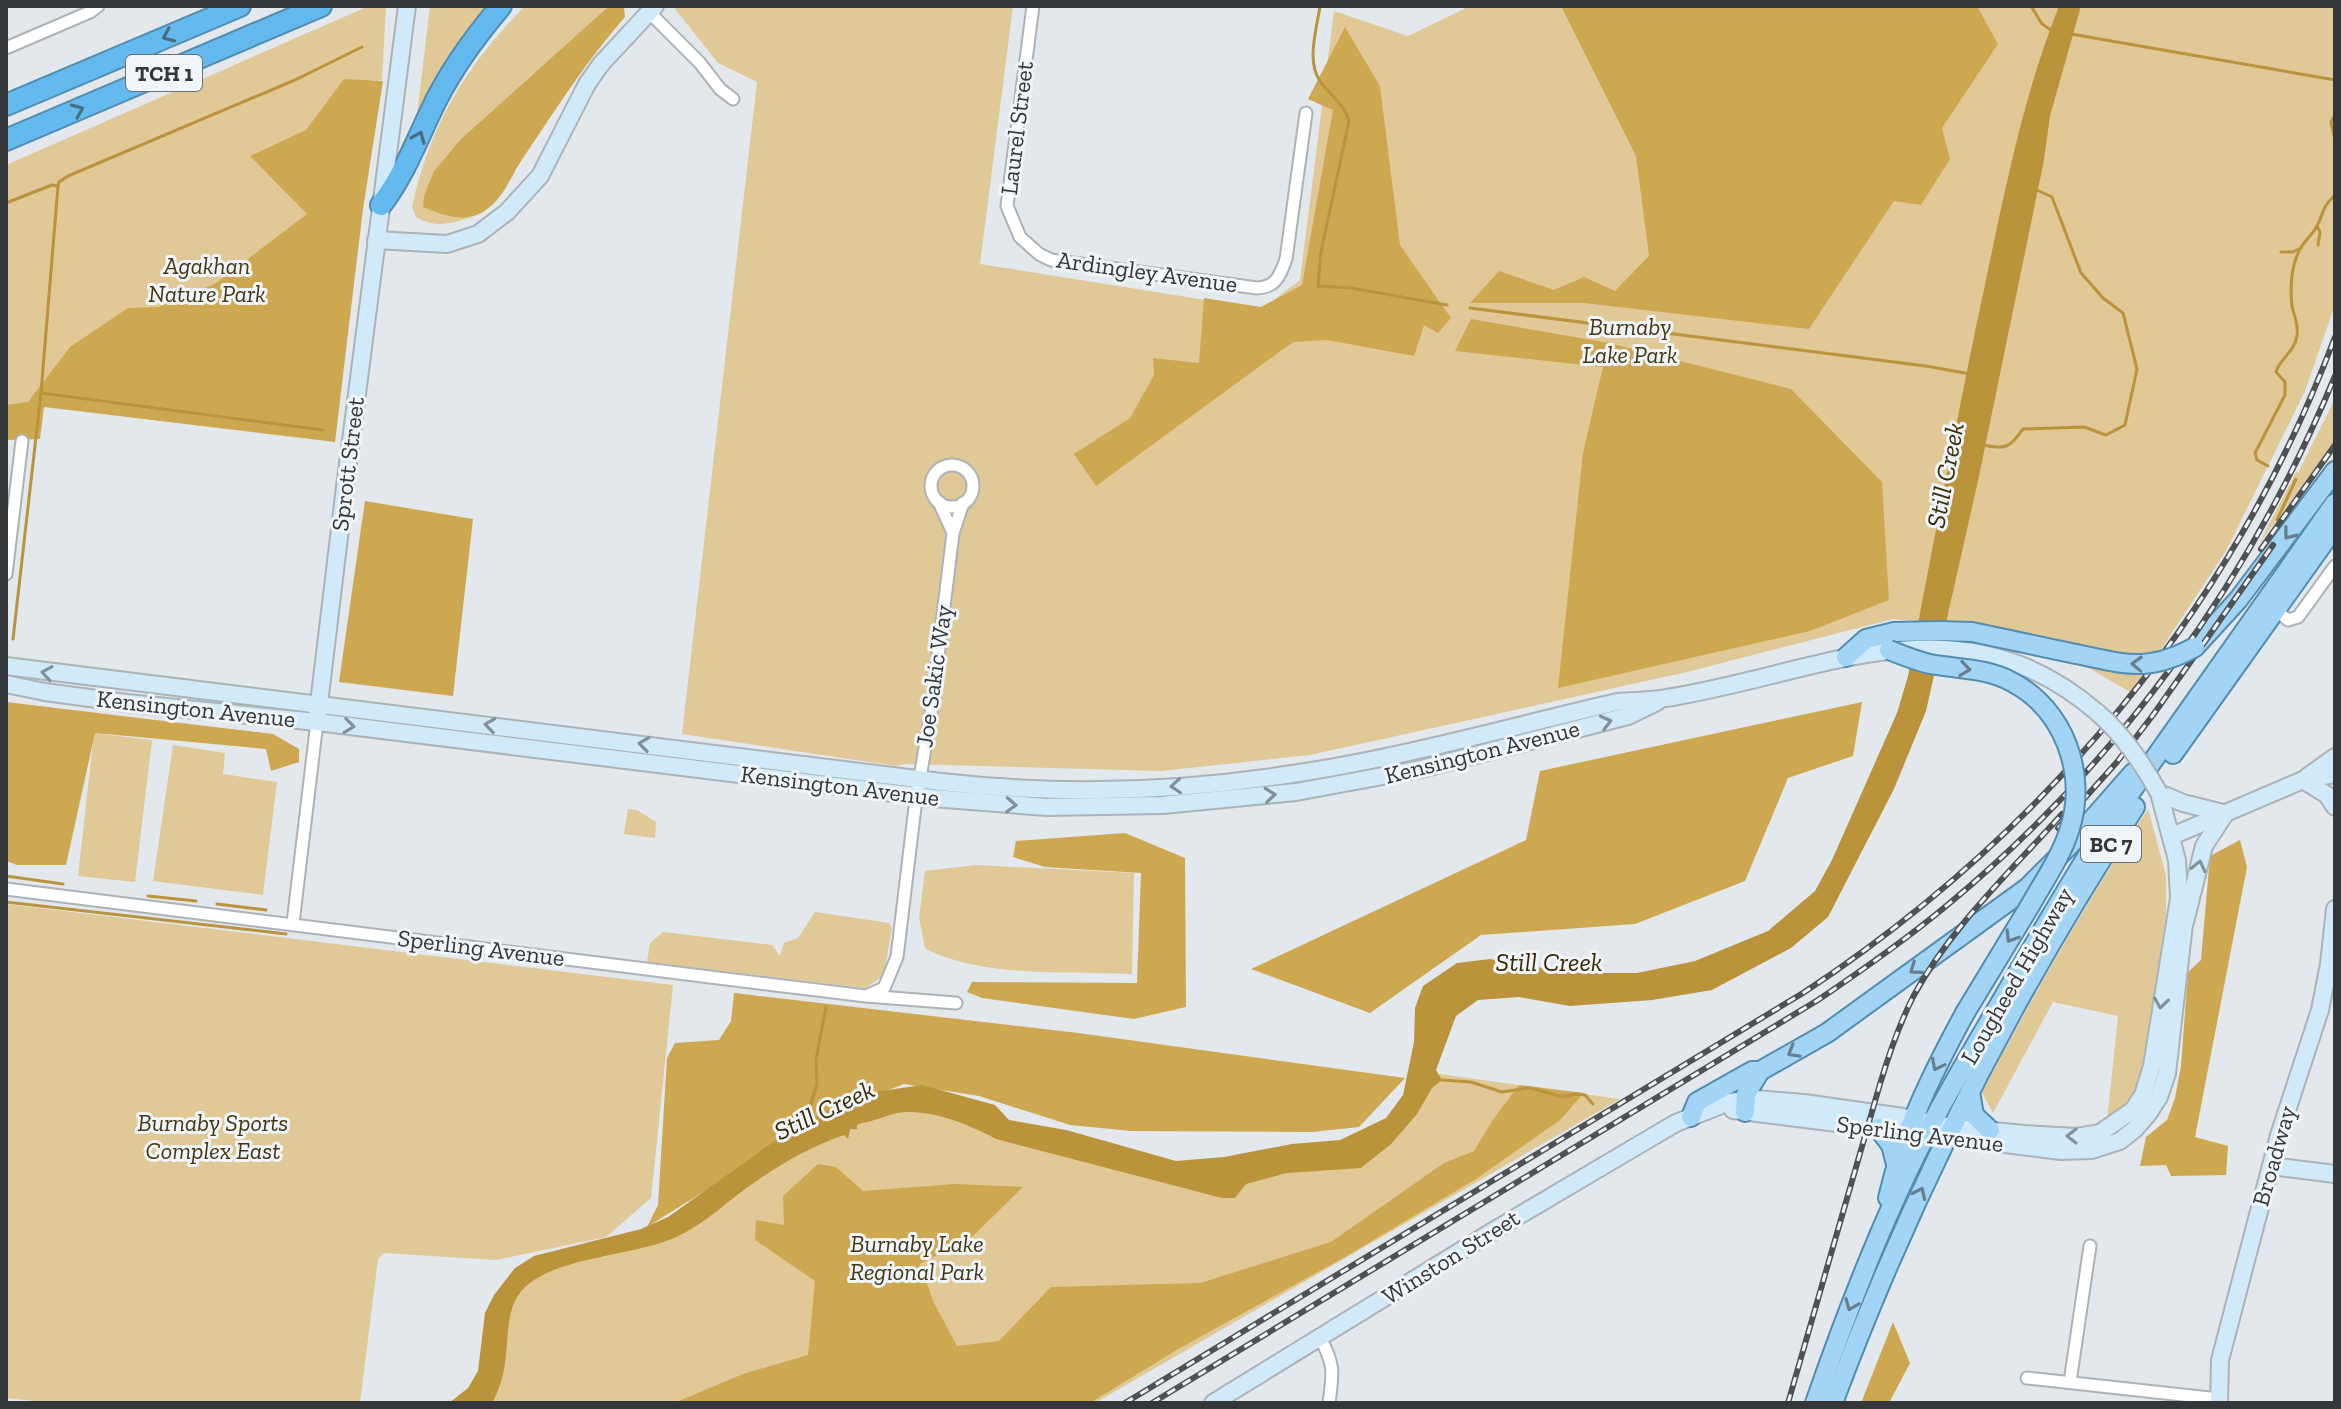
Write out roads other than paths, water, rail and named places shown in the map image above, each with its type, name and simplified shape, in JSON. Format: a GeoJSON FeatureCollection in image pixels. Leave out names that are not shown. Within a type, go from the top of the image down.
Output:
{"type":"FeatureCollection","features":[{"type":"Feature","properties":{"kind":"highway","name":"TCH 1"},"geometry":{"type":"LineString","coordinates":[[6,105],[240,6]]}},
{"type":"Feature","properties":{"kind":"highway","name":"TCH 1"},"geometry":{"type":"LineString","coordinates":[[6,140],[321,6]]}},
{"type":"Feature","properties":{"kind":"highway"},"geometry":{"type":"LineString","coordinates":[[381,205],[397,184],[431,111],[467,46],[501,6]]}},
{"type":"Feature","properties":{"kind":"main road","name":"Sprott Street"},"geometry":{"type":"LineString","coordinates":[[318,713],[407,6]]}},
{"type":"Feature","properties":{"kind":"main road"},"geometry":{"type":"LineString","coordinates":[[376,240],[447,244],[478,234],[507,212],[540,176],[587,84],[601,64],[652,9]]}},
{"type":"Feature","properties":{"kind":"main road"},"geometry":{"type":"LineString","coordinates":[[1846,657],[1866,639],[1894,632],[1939,631],[1972,632],[2138,666],[2176,658],[2195,647],[2238,600],[2335,471]]}},
{"type":"Feature","properties":{"kind":"main road","name":"Lougheed Highway"},"geometry":{"type":"LineString","coordinates":[[1815,1403],[1920,1127],[2075,874],[2335,503]]}},
{"type":"Feature","properties":{"kind":"main road","name":"Lougheed Highway"},"geometry":{"type":"LineString","coordinates":[[1833,1403],[1889,1262],[1949,1132],[2083,887],[2141,799],[2335,527]]}},
{"type":"Feature","properties":{"kind":"main road","name":"Kensington Avenue"},"geometry":{"type":"LineString","coordinates":[[6,666],[318,713],[918,788],[1057,790],[1158,787],[1292,774],[1412,750],[1617,702],[1666,698],[1846,657],[1889,650],[1945,648],[1977,651],[2019,663],[2057,682],[2083,700],[2115,728],[2137,755],[2163,797],[2177,860],[2184,924],[2167,1073],[2159,1097],[2148,1114],[2115,1134]]}},
{"type":"Feature","properties":{"kind":"main road"},"geometry":{"type":"LineString","coordinates":[[1880,1233],[1896,1164],[1920,1127],[1937,1065],[2059,855],[2073,816],[2075,792],[2072,757],[2061,729],[2052,716],[2015,683],[1997,674],[1926,664],[1889,650]]}},
{"type":"Feature","properties":{"kind":"main road","name":"Kensington Avenue"},"geometry":{"type":"LineString","coordinates":[[6,684],[127,703],[318,713]]}},
{"type":"Feature","properties":{"kind":"main road"},"geometry":{"type":"LineString","coordinates":[[1745,1106],[1750,1087],[1760,1071],[1827,1033],[2027,888],[2176,727]]}},
{"type":"Feature","properties":{"kind":"main road"},"geometry":{"type":"LineString","coordinates":[[2303,780],[2335,757]]}},
{"type":"Feature","properties":{"kind":"main road"},"geometry":{"type":"LineString","coordinates":[[2172,836],[2303,780],[2335,774]]}},
{"type":"Feature","properties":{"kind":"main road"},"geometry":{"type":"LineString","coordinates":[[2303,780],[2327,795],[2335,807]]}},
{"type":"Feature","properties":{"kind":"main road"},"geometry":{"type":"LineString","coordinates":[[2163,797],[2225,813]]}},
{"type":"Feature","properties":{"kind":"main road"},"geometry":{"type":"LineString","coordinates":[[2184,924],[2204,846],[2225,813]]}},
{"type":"Feature","properties":{"kind":"main road","name":"Kensington Avenue"},"geometry":{"type":"LineString","coordinates":[[2115,1134],[2143,1095],[2152,1066],[2179,898]]}},
{"type":"Feature","properties":{"kind":"main road","name":"Broadway"},"geometry":{"type":"LineString","coordinates":[[2219,1401],[2220,1360],[2271,1166],[2320,1010],[2335,909]]}},
{"type":"Feature","properties":{"kind":"main road"},"geometry":{"type":"LineString","coordinates":[[1691,1117],[1697,1102],[1752,1071],[1760,1071]]}},
{"type":"Feature","properties":{"kind":"main road"},"geometry":{"type":"LineString","coordinates":[[1970,1092],[1974,1115],[1990,1130]]}},
{"type":"Feature","properties":{"kind":"main road","name":"Sperling Avenue"},"geometry":{"type":"LineString","coordinates":[[1691,1117],[1729,1102],[1878,1128],[1920,1127]]}},
{"type":"Feature","properties":{"kind":"main road","name":"Sperling Avenue"},"geometry":{"type":"LineString","coordinates":[[1745,1106],[1804,1103],[1920,1127],[2078,1151],[2106,1147],[2115,1134]]}},
{"type":"Feature","properties":{"kind":"main road","name":"Winston Street"},"geometry":{"type":"LineString","coordinates":[[1213,1403],[1493,1231],[1691,1117]]}},
{"type":"Feature","properties":{"kind":"main road"},"geometry":{"type":"LineString","coordinates":[[1878,1128],[1891,1145],[1896,1164]]}},
{"type":"Feature","properties":{"kind":"main road","name":"Sperling Avenue"},"geometry":{"type":"LineString","coordinates":[[1949,1132],[1990,1130],[2076,1137],[2115,1134]]}},
{"type":"Feature","properties":{"kind":"main road"},"geometry":{"type":"LineString","coordinates":[[2271,1166],[2335,1174]]}},
{"type":"Feature","properties":{"kind":"street"},"geometry":{"type":"LineString","coordinates":[[6,48],[98,6]]}},
{"type":"Feature","properties":{"kind":"street","name":"Laurel Street"},"geometry":{"type":"LineString","coordinates":[[1027,244],[1010,218],[1007,195],[1033,6]]}},
{"type":"Feature","properties":{"kind":"street"},"geometry":{"type":"LineString","coordinates":[[652,9],[720,89],[733,99]]}},
{"type":"Feature","properties":{"kind":"street","name":"Ardingley Avenue"},"geometry":{"type":"LineString","coordinates":[[1027,244],[1039,254],[1063,263],[1257,288],[1272,286],[1281,275],[1286,259],[1306,113]]}},
{"type":"Feature","properties":{"kind":"street"},"geometry":{"type":"LineString","coordinates":[[6,574],[22,441]]}},
{"type":"Feature","properties":{"kind":"street","name":"Joe Sakic Way"},"geometry":{"type":"LineString","coordinates":[[866,996],[884,988],[897,957],[953,533],[963,503],[971,496],[973,482],[967,470],[955,465],[941,468],[933,479],[933,492],[939,502]]}},
{"type":"Feature","properties":{"kind":"street"},"geometry":{"type":"LineString","coordinates":[[939,502],[951,506],[963,503]]}},
{"type":"Feature","properties":{"kind":"street"},"geometry":{"type":"LineString","coordinates":[[939,502],[953,533]]}},
{"type":"Feature","properties":{"kind":"street"},"geometry":{"type":"LineString","coordinates":[[2276,610],[2288,620],[2298,617],[2335,566]]}},
{"type":"Feature","properties":{"kind":"street","name":"Sprott Street"},"geometry":{"type":"LineString","coordinates":[[293,923],[318,713]]}},
{"type":"Feature","properties":{"kind":"street","name":"Sperling Avenue"},"geometry":{"type":"LineString","coordinates":[[6,889],[866,996],[956,1003]]}},
{"type":"Feature","properties":{"kind":"street"},"geometry":{"type":"LineString","coordinates":[[2070,1382],[2090,1246]]}},
{"type":"Feature","properties":{"kind":"street"},"geometry":{"type":"LineString","coordinates":[[1320,1338],[1334,1369],[1329,1403]]}},
{"type":"Feature","properties":{"kind":"street"},"geometry":{"type":"LineString","coordinates":[[2027,1378],[2219,1401]]}},
{"type":"Feature","properties":{"kind":"waterway"},"geometry":{"type":"LineString","coordinates":[[1320,6],[1314,44],[1316,73],[1344,109],[1349,121],[1321,252],[1318,286],[1351,288],[1447,305]]}},
{"type":"Feature","properties":{"kind":"waterway"},"geometry":{"type":"LineString","coordinates":[[2031,6],[2042,24],[2051,30]]}},
{"type":"Feature","properties":{"kind":"waterway"},"geometry":{"type":"LineString","coordinates":[[2071,34],[2335,80]]}},
{"type":"Feature","properties":{"kind":"waterway"},"geometry":{"type":"LineString","coordinates":[[6,203],[52,185],[58,186],[68,176],[295,80],[362,47]]}},
{"type":"Feature","properties":{"kind":"waterway"},"geometry":{"type":"LineString","coordinates":[[2335,115],[2331,122],[2335,140]]}},
{"type":"Feature","properties":{"kind":"waterway"},"geometry":{"type":"LineString","coordinates":[[13,639],[41,393],[58,186]]}},
{"type":"Feature","properties":{"kind":"waterway"},"geometry":{"type":"LineString","coordinates":[[1982,445],[2006,446],[2023,429],[2084,427],[2106,435],[2125,425],[2137,369],[2123,313],[2103,298],[2081,273],[2052,197],[2035,189]]}},
{"type":"Feature","properties":{"kind":"waterway"},"geometry":{"type":"LineString","coordinates":[[2268,466],[2257,460],[2255,453],[2285,395],[2285,382],[2276,372],[2297,336],[2291,299],[2293,267],[2302,246],[2335,195]]}},
{"type":"Feature","properties":{"kind":"waterway"},"geometry":{"type":"LineString","coordinates":[[2317,226],[2320,232],[2318,245]]}},
{"type":"Feature","properties":{"kind":"waterway"},"geometry":{"type":"LineString","coordinates":[[2281,252],[2301,248]]}},
{"type":"Feature","properties":{"kind":"waterway"},"geometry":{"type":"LineString","coordinates":[[1470,308],[1970,374]]}},
{"type":"Feature","properties":{"kind":"waterway"},"geometry":{"type":"LineString","coordinates":[[41,393],[323,430]]}},
{"type":"Feature","properties":{"kind":"waterway"},"geometry":{"type":"LineString","coordinates":[[2277,520],[2296,479]]}},
{"type":"Feature","properties":{"kind":"waterway"},"geometry":{"type":"LineString","coordinates":[[6,876],[63,884]]}},
{"type":"Feature","properties":{"kind":"waterway"},"geometry":{"type":"LineString","coordinates":[[148,896],[196,901]]}},
{"type":"Feature","properties":{"kind":"waterway"},"geometry":{"type":"LineString","coordinates":[[6,902],[286,934]]}},
{"type":"Feature","properties":{"kind":"waterway"},"geometry":{"type":"LineString","coordinates":[[217,904],[266,910]]}},
{"type":"Feature","properties":{"kind":"waterway","name":"Still Creek"},"geometry":{"type":"LineString","coordinates":[[810,1107],[817,1084],[816,1060],[826,1007]]}},
{"type":"Feature","properties":{"kind":"waterway"},"geometry":{"type":"LineString","coordinates":[[1442,1080],[1471,1082],[1502,1092],[1530,1088],[1563,1097],[1585,1095],[1593,1104]]}},
{"type":"Feature","properties":{"kind":"railway"},"geometry":{"type":"LineString","coordinates":[[1125,1403],[1803,993],[1891,930],[1973,862],[2050,787],[2121,707],[2185,622],[2243,532],[2293,437],[2335,337]]}},
{"type":"Feature","properties":{"kind":"railway"},"geometry":{"type":"LineString","coordinates":[[1152,1403],[1818,1000],[1945,907],[2008,852],[2067,793],[2122,731],[2173,666],[2220,597],[2262,526],[2301,452],[2335,376]]}},
{"type":"Feature","properties":{"kind":"railway"},"geometry":{"type":"LineString","coordinates":[[2261,549],[2335,445]]}},
{"type":"Feature","properties":{"kind":"railway"},"geometry":{"type":"LineString","coordinates":[[2058,828],[2117,762],[2153,715],[2273,545]]}},
{"type":"Feature","properties":{"kind":"railway"},"geometry":{"type":"LineString","coordinates":[[1788,1403],[1880,1084],[1913,997],[1963,924],[2062,814]]}},
{"type":"Feature","properties":{"kind":"park label","name":"Agakhan Nature Park"},"geometry":{"type":"Point","coordinates":[207,280]}},
{"type":"Feature","properties":{"kind":"park label","name":"Burnaby Lake Park"},"geometry":{"type":"Point","coordinates":[1630,341]}},
{"type":"Feature","properties":{"kind":"park label","name":"Burnaby Sports Complex East"},"geometry":{"type":"Point","coordinates":[213,1137]}},
{"type":"Feature","properties":{"kind":"park label","name":"Burnaby Lake Regional Park"},"geometry":{"type":"Point","coordinates":[917,1258]}}]}
